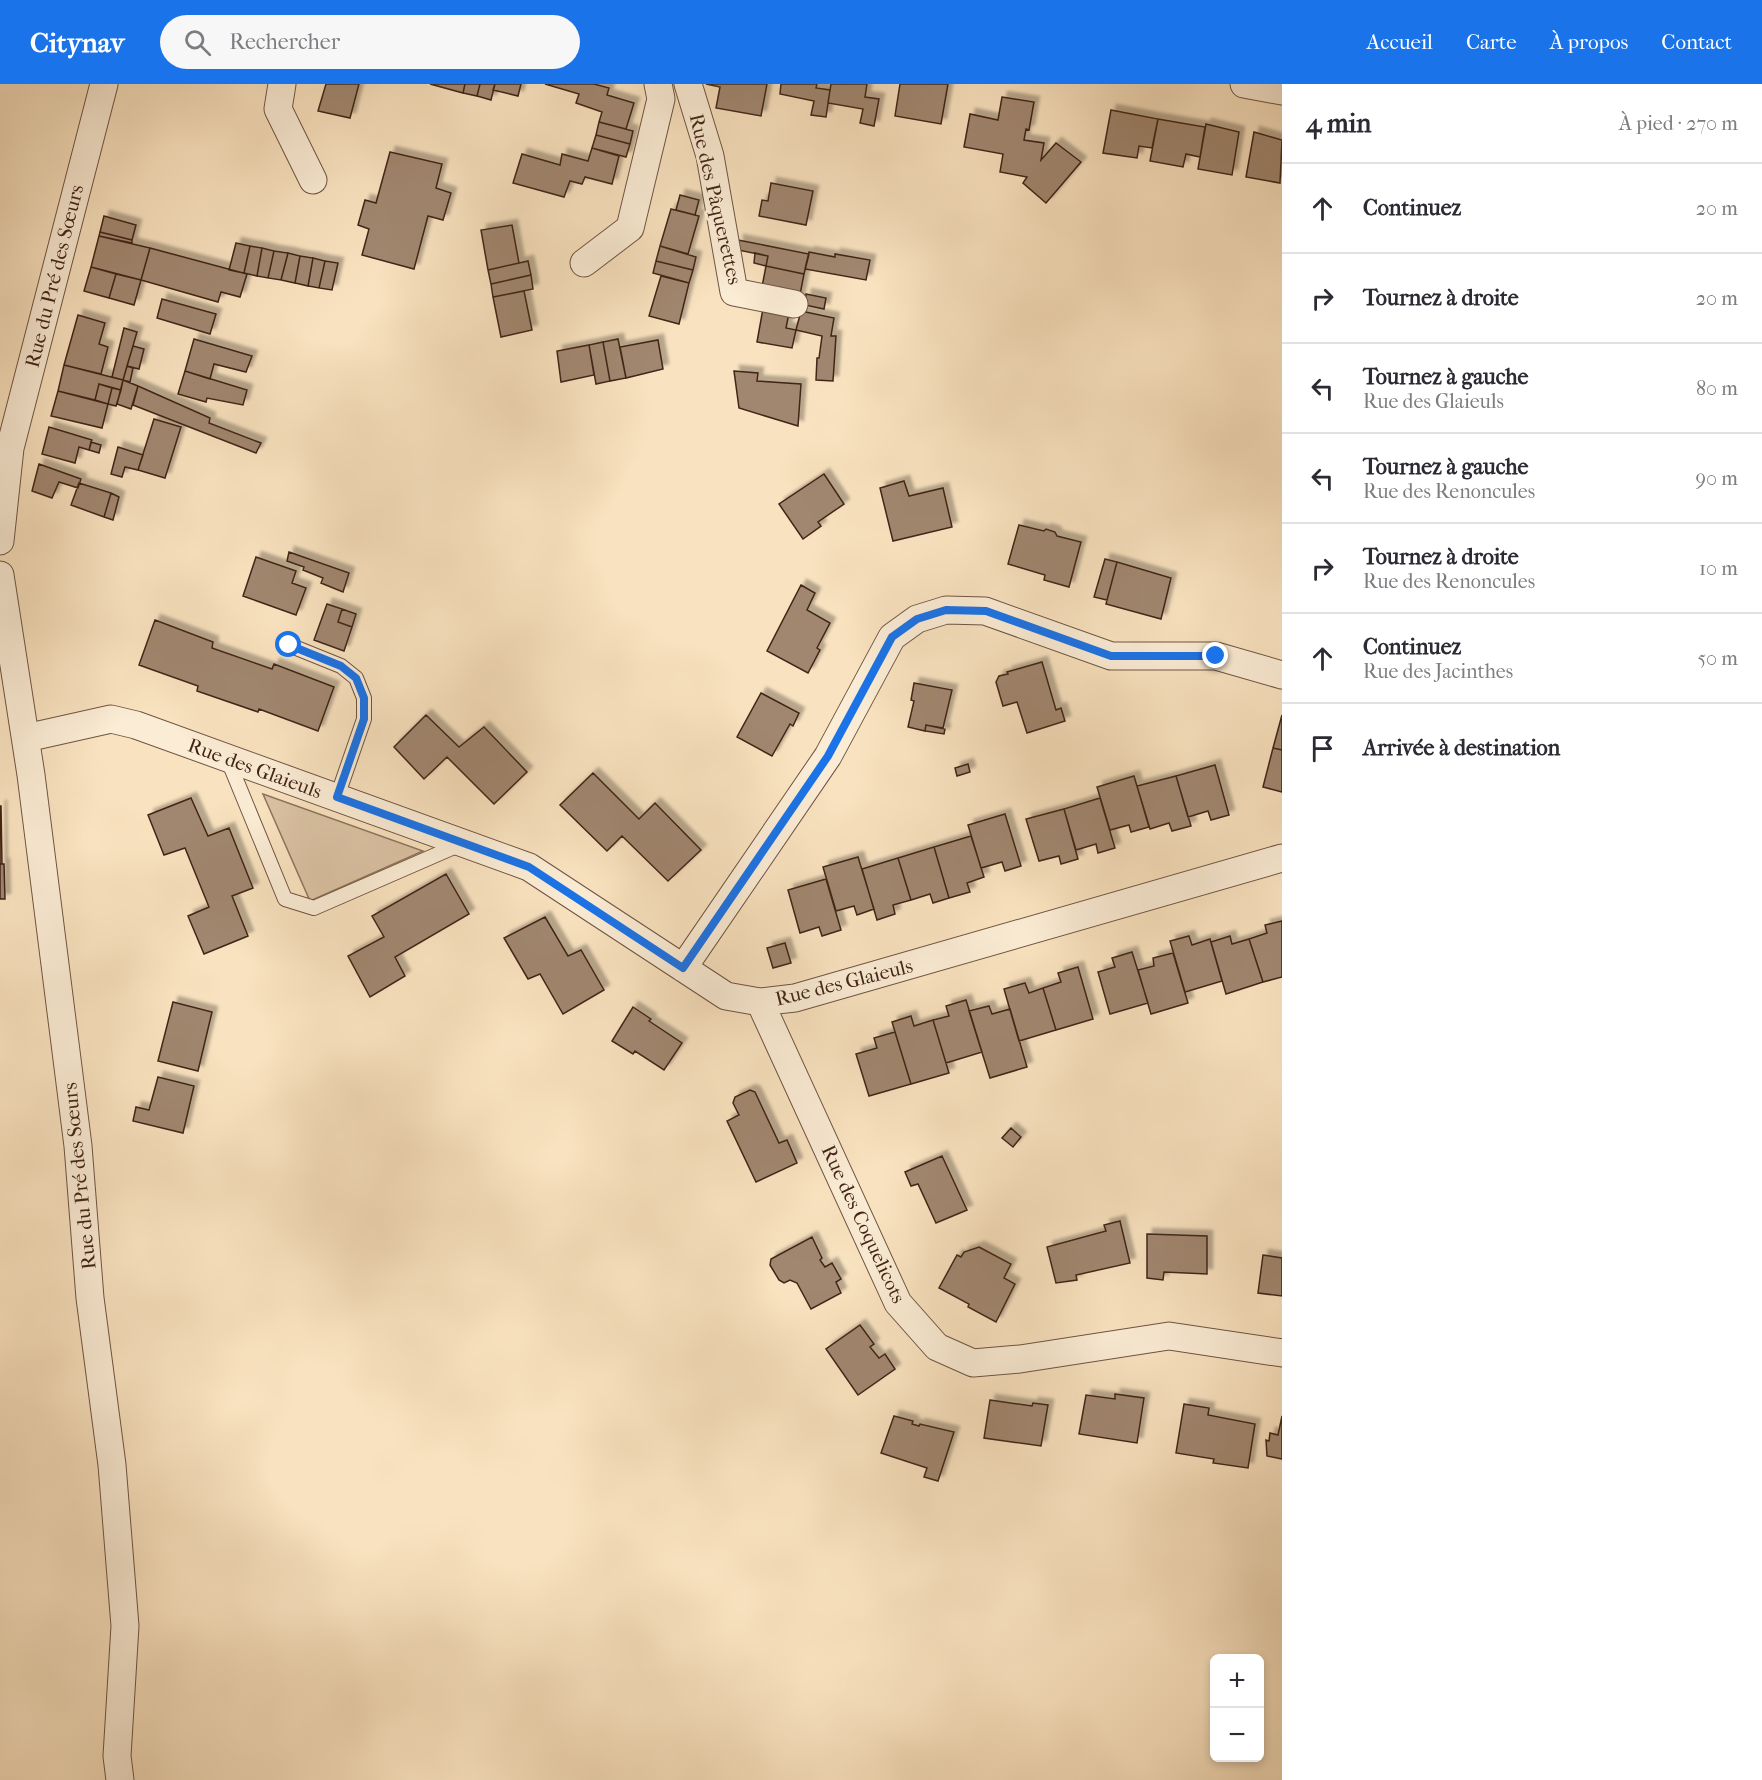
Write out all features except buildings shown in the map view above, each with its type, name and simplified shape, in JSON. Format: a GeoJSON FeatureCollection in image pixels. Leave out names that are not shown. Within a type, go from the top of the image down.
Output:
{"type":"FeatureCollection","features":[{"type":"Feature","properties":{"kind":"street","name":"Rue du Pré des Sœurs"},"geometry":{"type":"LineString","coordinates":[[0,541],[10,448],[104,84]]}},
{"type":"Feature","properties":{"kind":"street"},"geometry":{"type":"LineString","coordinates":[[282,84],[278,109],[313,180]]}},
{"type":"Feature","properties":{"kind":"street"},"geometry":{"type":"LineString","coordinates":[[584,263],[630,228],[661,99],[658,84]]}},
{"type":"Feature","properties":{"kind":"street","name":"Rue des Pâquerettes"},"geometry":{"type":"LineString","coordinates":[[688,84],[710,156],[734,292],[794,304]]}},
{"type":"Feature","properties":{"kind":"street"},"geometry":{"type":"LineString","coordinates":[[1244,84],[1282,90]]}},
{"type":"Feature","properties":{"kind":"street","name":"Rue du Pré des Sœurs"},"geometry":{"type":"LineString","coordinates":[[0,575],[26,738],[78,1146],[90,1298],[112,1465],[125,1626],[117,1756],[120,1780]]}},
{"type":"Feature","properties":{"kind":"street"},"geometry":{"type":"LineString","coordinates":[[683,968],[828,756],[892,637],[917,619],[946,610],[986,611],[1111,656],[1216,656],[1282,675]]}},
{"type":"Feature","properties":{"kind":"street","name":"Rue des Glaieuls"},"geometry":{"type":"LineString","coordinates":[[26,738],[111,719],[136,725],[337,797],[529,867],[726,996],[760,1002],[795,998],[1282,858]]}},
{"type":"Feature","properties":{"kind":"street","name":"Rue des Coquelicots"},"geometry":{"type":"LineString","coordinates":[[760,1002],[898,1303],[937,1347],[973,1363],[1020,1359],[1169,1336],[1282,1353]]}},
{"type":"Feature","properties":{"kind":"lane"},"geometry":{"type":"LineString","coordinates":[[289,645],[341,666],[356,678],[364,698],[364,719],[337,797]]}},
{"type":"Feature","properties":{"kind":"lane"},"geometry":{"type":"LineString","coordinates":[[227,758],[285,898],[314,908],[463,843]]}},
{"type":"Feature","properties":{"kind":"shaded area"},"geometry":{"type":"Polygon","coordinates":[[[263,794],[423,851],[310,901],[263,794]]]}},
{"type":"Feature","properties":{"kind":"route"},"geometry":{"type":"LineString","coordinates":[[289,645],[341,666],[356,678],[364,698],[364,719],[337,797],[529,867],[683,968],[828,756],[892,637],[917,619],[946,610],[986,611],[1111,656],[1216,656]]}}]}
